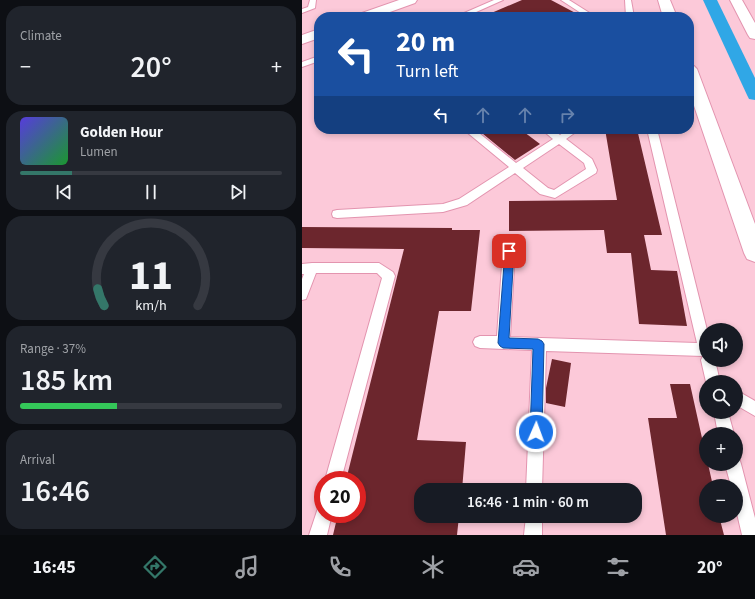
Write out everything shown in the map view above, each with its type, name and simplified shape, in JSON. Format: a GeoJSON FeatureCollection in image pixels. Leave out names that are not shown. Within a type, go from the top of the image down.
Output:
{"type":"FeatureCollection","features":[{"type":"Feature","properties":{"kind":"street"},"geometry":{"type":"LineString","coordinates":[[387,12],[411,0]]}},
{"type":"Feature","properties":{"kind":"street"},"geometry":{"type":"LineString","coordinates":[[664,0],[668,12]]}},
{"type":"Feature","properties":{"kind":"street"},"geometry":{"type":"LineString","coordinates":[[736,0],[755,35]]}},
{"type":"Feature","properties":{"kind":"street"},"geometry":{"type":"LineString","coordinates":[[302,40],[314,35]]}},
{"type":"Feature","properties":{"kind":"street"},"geometry":{"type":"LineString","coordinates":[[694,83],[755,253]]}},
{"type":"Feature","properties":{"kind":"lane"},"geometry":{"type":"LineString","coordinates":[[302,11],[311,8],[313,0]]}},
{"type":"Feature","properties":{"kind":"lane"},"geometry":{"type":"LineString","coordinates":[[471,12],[500,0]]}},
{"type":"Feature","properties":{"kind":"lane"},"geometry":{"type":"LineString","coordinates":[[564,0],[584,12]]}},
{"type":"Feature","properties":{"kind":"lane"},"geometry":{"type":"LineString","coordinates":[[628,0],[629,12]]}},
{"type":"Feature","properties":{"kind":"lane"},"geometry":{"type":"LineString","coordinates":[[302,65],[314,60]]}},
{"type":"Feature","properties":{"kind":"lane"},"geometry":{"type":"LineString","coordinates":[[474,134],[544,191],[555,194],[592,170],[588,161],[554,134]]}},
{"type":"Feature","properties":{"kind":"lane"},"geometry":{"type":"LineString","coordinates":[[337,214],[443,208],[463,202],[568,134]]}},
{"type":"Feature","properties":{"kind":"lane"},"geometry":{"type":"LineString","coordinates":[[653,134],[699,323]]}},
{"type":"Feature","properties":{"kind":"lane"},"geometry":{"type":"LineString","coordinates":[[503,343],[509,251]]}},
{"type":"Feature","properties":{"kind":"lane"},"geometry":{"type":"LineString","coordinates":[[302,295],[307,269],[379,268],[389,276],[335,471]]}},
{"type":"Feature","properties":{"kind":"lane"},"geometry":{"type":"LineString","coordinates":[[480,342],[699,351]]}},
{"type":"Feature","properties":{"kind":"lane"},"geometry":{"type":"LineString","coordinates":[[534,483],[538,344]]}},
{"type":"Feature","properties":{"kind":"lane"},"geometry":{"type":"LineString","coordinates":[[743,401],[755,409]]}},
{"type":"Feature","properties":{"kind":"lane"},"geometry":{"type":"LineString","coordinates":[[735,471],[751,535]]}},
{"type":"Feature","properties":{"kind":"lane"},"geometry":{"type":"LineString","coordinates":[[318,535],[321,523]]}},
{"type":"Feature","properties":{"kind":"lane"},"geometry":{"type":"LineString","coordinates":[[533,535],[534,523]]}},
{"type":"Feature","properties":{"kind":"building"},"geometry":{"type":"Polygon","coordinates":[[[522,0],[551,0],[574,12],[494,12],[522,0]]]}},
{"type":"Feature","properties":{"kind":"building"},"geometry":{"type":"Polygon","coordinates":[[[483,134],[527,134],[540,144],[515,160],[483,134]]]}},
{"type":"Feature","properties":{"kind":"building"},"geometry":{"type":"Polygon","coordinates":[[[606,134],[638,134],[662,235],[644,235],[651,270],[677,271],[687,326],[639,324],[631,253],[607,253],[604,230],[509,231],[509,201],[617,200],[606,134]]]}},
{"type":"Feature","properties":{"kind":"building"},"geometry":{"type":"Polygon","coordinates":[[[302,227],[452,228],[452,230],[480,230],[471,311],[439,311],[417,440],[466,442],[463,483],[414,483],[414,523],[458,523],[457,535],[333,535],[336,523],[366,523],[366,471],[348,471],[404,249],[302,248],[302,227]]]}},
{"type":"Feature","properties":{"kind":"building"},"geometry":{"type":"Polygon","coordinates":[[[552,359],[571,363],[565,407],[546,403],[546,388],[552,359]]]}},
{"type":"Feature","properties":{"kind":"building"},"geometry":{"type":"Polygon","coordinates":[[[670,384],[690,384],[700,427],[699,471],[710,471],[711,479],[699,479],[699,523],[721,523],[724,535],[666,535],[648,418],[677,418],[670,384]]]}},
{"type":"Feature","properties":{"kind":"waterway"},"geometry":{"type":"LineString","coordinates":[[710,0],[755,95]]}},
{"type":"Feature","properties":{"kind":"route"},"geometry":{"type":"LineString","coordinates":[[509,251],[503,343],[538,344],[536,432]]}}]}
